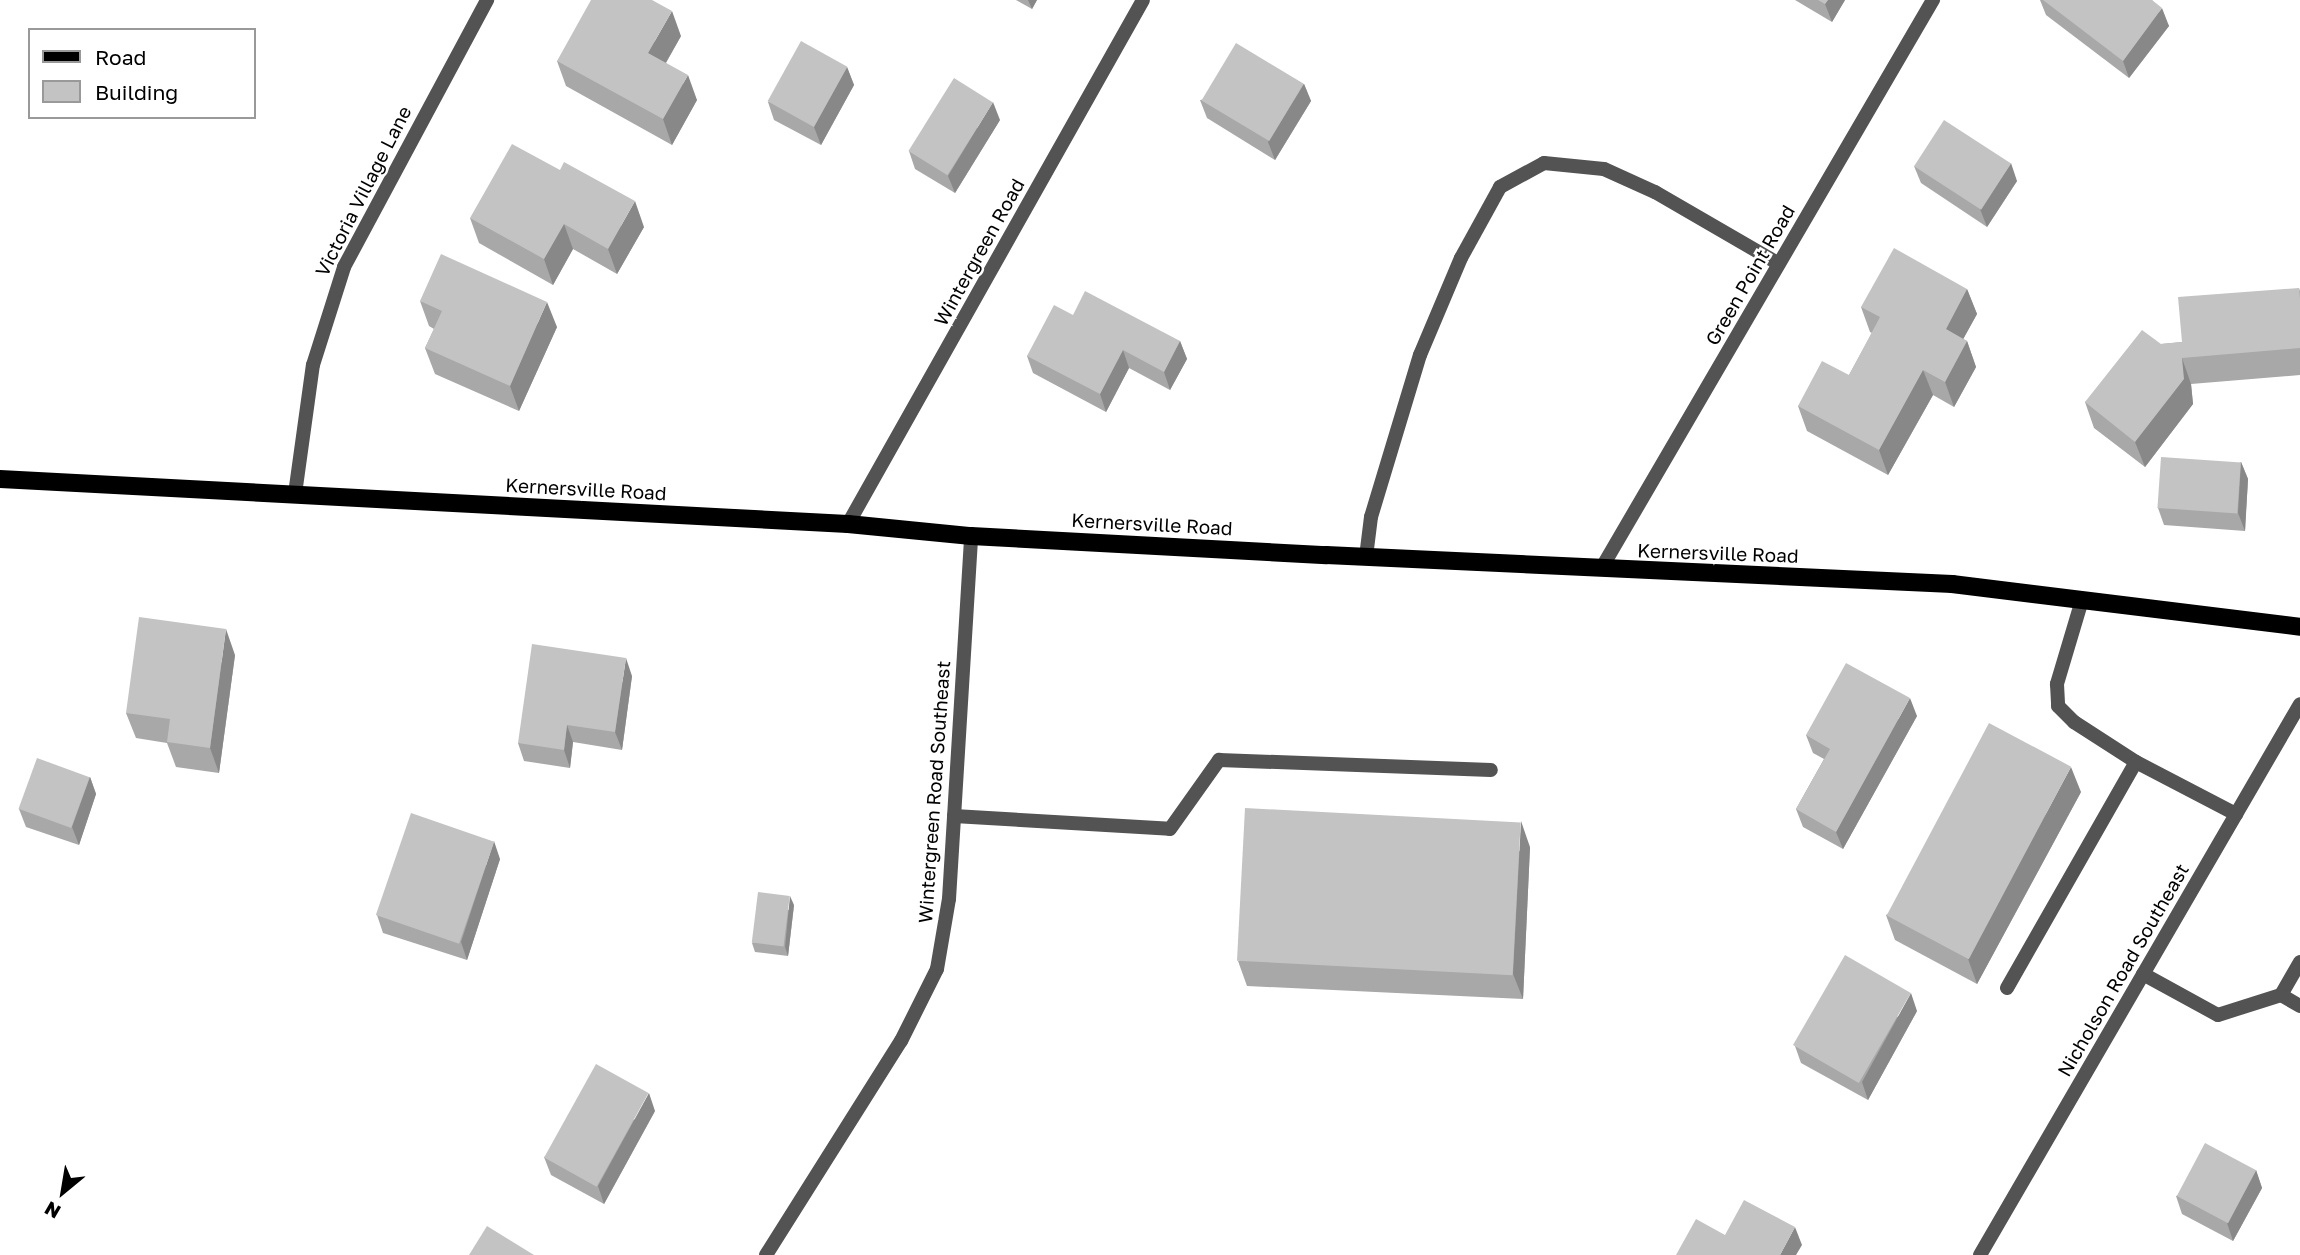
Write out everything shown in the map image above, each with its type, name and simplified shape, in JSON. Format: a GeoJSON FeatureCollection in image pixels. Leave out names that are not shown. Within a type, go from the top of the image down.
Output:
{"type":"FeatureCollection","features":[{"type":"Feature","properties":{"kind":"main road","name":"Kernersville Road"},"geometry":{"type":"LineString","coordinates":[[0,479],[848,524],[971,536],[1601,569],[1951,584],[2300,626]]}},
{"type":"Feature","properties":{"kind":"street","name":"Victoria Village Lane"},"geometry":{"type":"LineString","coordinates":[[295,495],[313,365],[344,267],[487,0]]}},
{"type":"Feature","properties":{"kind":"street","name":"Wintergreen Road"},"geometry":{"type":"LineString","coordinates":[[848,524],[1143,0]]}},
{"type":"Feature","properties":{"kind":"street","name":"Green Point Road"},"geometry":{"type":"LineString","coordinates":[[1601,569],[1933,0]]}},
{"type":"Feature","properties":{"kind":"street"},"geometry":{"type":"LineString","coordinates":[[1366,557],[1371,517],[1420,355],[1461,258],[1500,187],[1544,163],[1604,169],[1655,192],[1779,264]]}},
{"type":"Feature","properties":{"kind":"street","name":"Wintergreen Road Southeast"},"geometry":{"type":"LineString","coordinates":[[766,1255],[901,1041],[937,969],[948,899],[971,536]]}},
{"type":"Feature","properties":{"kind":"street"},"geometry":{"type":"LineString","coordinates":[[2081,600],[2057,684],[2058,706],[2074,722],[2136,762],[2236,814]]}},
{"type":"Feature","properties":{"kind":"street","name":"Nicholson Road Southeast"},"geometry":{"type":"LineString","coordinates":[[1980,1255],[2300,704]]}},
{"type":"Feature","properties":{"kind":"street"},"geometry":{"type":"LineString","coordinates":[[954,816],[1170,829],[1219,760],[1491,771]]}},
{"type":"Feature","properties":{"kind":"street"},"geometry":{"type":"LineString","coordinates":[[2007,988],[2136,762]]}},
{"type":"Feature","properties":{"kind":"street"},"geometry":{"type":"LineString","coordinates":[[2143,974],[2218,1015],[2281,995],[2300,962]]}},
{"type":"Feature","properties":{"kind":"street"},"geometry":{"type":"LineString","coordinates":[[2281,995],[2300,1006]]}},
{"type":"Feature","properties":{"kind":"building"},"geometry":{"type":"Polygon","coordinates":[[[591,0],[652,0],[672,11],[648,53],[688,75],[663,119],[557,61],[591,0]]]}},
{"type":"Feature","properties":{"kind":"building"},"geometry":{"type":"Polygon","coordinates":[[[2043,0],[2152,0],[2162,8],[2123,61],[2043,0]]]}},
{"type":"Feature","properties":{"kind":"building"},"geometry":{"type":"Polygon","coordinates":[[[801,41],[847,67],[814,127],[768,101],[801,41]]]}},
{"type":"Feature","properties":{"kind":"building"},"geometry":{"type":"Polygon","coordinates":[[[1236,43],[1304,84],[1269,141],[1201,100],[1236,43]]]}},
{"type":"Feature","properties":{"kind":"building"},"geometry":{"type":"Polygon","coordinates":[[[954,78],[993,102],[947,175],[908,151],[954,78]]]}},
{"type":"Feature","properties":{"kind":"building"},"geometry":{"type":"Polygon","coordinates":[[[1944,120],[2011,164],[1981,210],[1914,166],[1944,120]]]}},
{"type":"Feature","properties":{"kind":"building"},"geometry":{"type":"Polygon","coordinates":[[[512,144],[560,170],[564,162],[635,201],[608,249],[564,224],[544,259],[470,218],[512,144]]]}},
{"type":"Feature","properties":{"kind":"building"},"geometry":{"type":"Polygon","coordinates":[[[1894,248],[1967,289],[1946,329],[1967,341],[1945,382],[1923,370],[1879,450],[1798,406],[1822,361],[1849,375],[1880,317],[1861,307],[1894,248]]]}},
{"type":"Feature","properties":{"kind":"building"},"geometry":{"type":"Polygon","coordinates":[[[441,254],[547,302],[510,386],[425,348],[442,311],[420,301],[441,254]]]}},
{"type":"Feature","properties":{"kind":"building"},"geometry":{"type":"Polygon","coordinates":[[[2299,288],[2300,348],[2182,358],[2184,379],[2135,442],[2085,402],[2142,330],[2161,344],[2182,342],[2178,297],[2299,288]]]}},
{"type":"Feature","properties":{"kind":"building"},"geometry":{"type":"Polygon","coordinates":[[[1085,291],[1180,341],[1164,372],[1123,350],[1100,394],[1027,356],[1054,305],[1073,315],[1085,291]]]}},
{"type":"Feature","properties":{"kind":"building"},"geometry":{"type":"Polygon","coordinates":[[[2161,457],[2241,463],[2237,513],[2157,508],[2161,457]]]}},
{"type":"Feature","properties":{"kind":"building"},"geometry":{"type":"Polygon","coordinates":[[[139,617],[226,629],[210,748],[167,742],[170,719],[126,713],[139,617]]]}},
{"type":"Feature","properties":{"kind":"building"},"geometry":{"type":"Polygon","coordinates":[[[532,644],[626,658],[615,732],[567,725],[564,750],[518,743],[532,644]]]}},
{"type":"Feature","properties":{"kind":"building"},"geometry":{"type":"Polygon","coordinates":[[[1846,663],[1910,698],[1836,832],[1796,809],[1830,749],[1806,735],[1846,663]]]}},
{"type":"Feature","properties":{"kind":"building"},"geometry":{"type":"Polygon","coordinates":[[[1989,723],[2071,767],[1969,959],[1887,915],[1989,723]]]}},
{"type":"Feature","properties":{"kind":"building"},"geometry":{"type":"Polygon","coordinates":[[[37,758],[90,777],[71,828],[19,809],[37,758]]]}},
{"type":"Feature","properties":{"kind":"building"},"geometry":{"type":"Polygon","coordinates":[[[1245,808],[1521,822],[1513,975],[1237,961],[1245,808]]]}},
{"type":"Feature","properties":{"kind":"building"},"geometry":{"type":"Polygon","coordinates":[[[411,813],[494,842],[459,944],[376,915],[411,813]]]}},
{"type":"Feature","properties":{"kind":"building"},"geometry":{"type":"Polygon","coordinates":[[[758,892],[790,896],[784,947],[752,943],[758,892]]]}},
{"type":"Feature","properties":{"kind":"building"},"geometry":{"type":"Polygon","coordinates":[[[1845,955],[1911,993],[1859,1083],[1793,1045],[1845,955]]]}},
{"type":"Feature","properties":{"kind":"building"},"geometry":{"type":"Polygon","coordinates":[[[596,1064],[648,1093],[597,1187],[544,1158],[596,1064]]]}},
{"type":"Feature","properties":{"kind":"building"},"geometry":{"type":"Polygon","coordinates":[[[2205,1143],[2256,1170],[2228,1223],[2177,1196],[2205,1143]]]}},
{"type":"Feature","properties":{"kind":"building"},"geometry":{"type":"Polygon","coordinates":[[[1744,1200],[1795,1227],[1780,1255],[1676,1255],[1696,1219],[1725,1235],[1744,1200]]]}},
{"type":"Feature","properties":{"kind":"building"},"geometry":{"type":"Polygon","coordinates":[[[487,1226],[534,1255],[469,1255],[487,1226]]]}}]}
